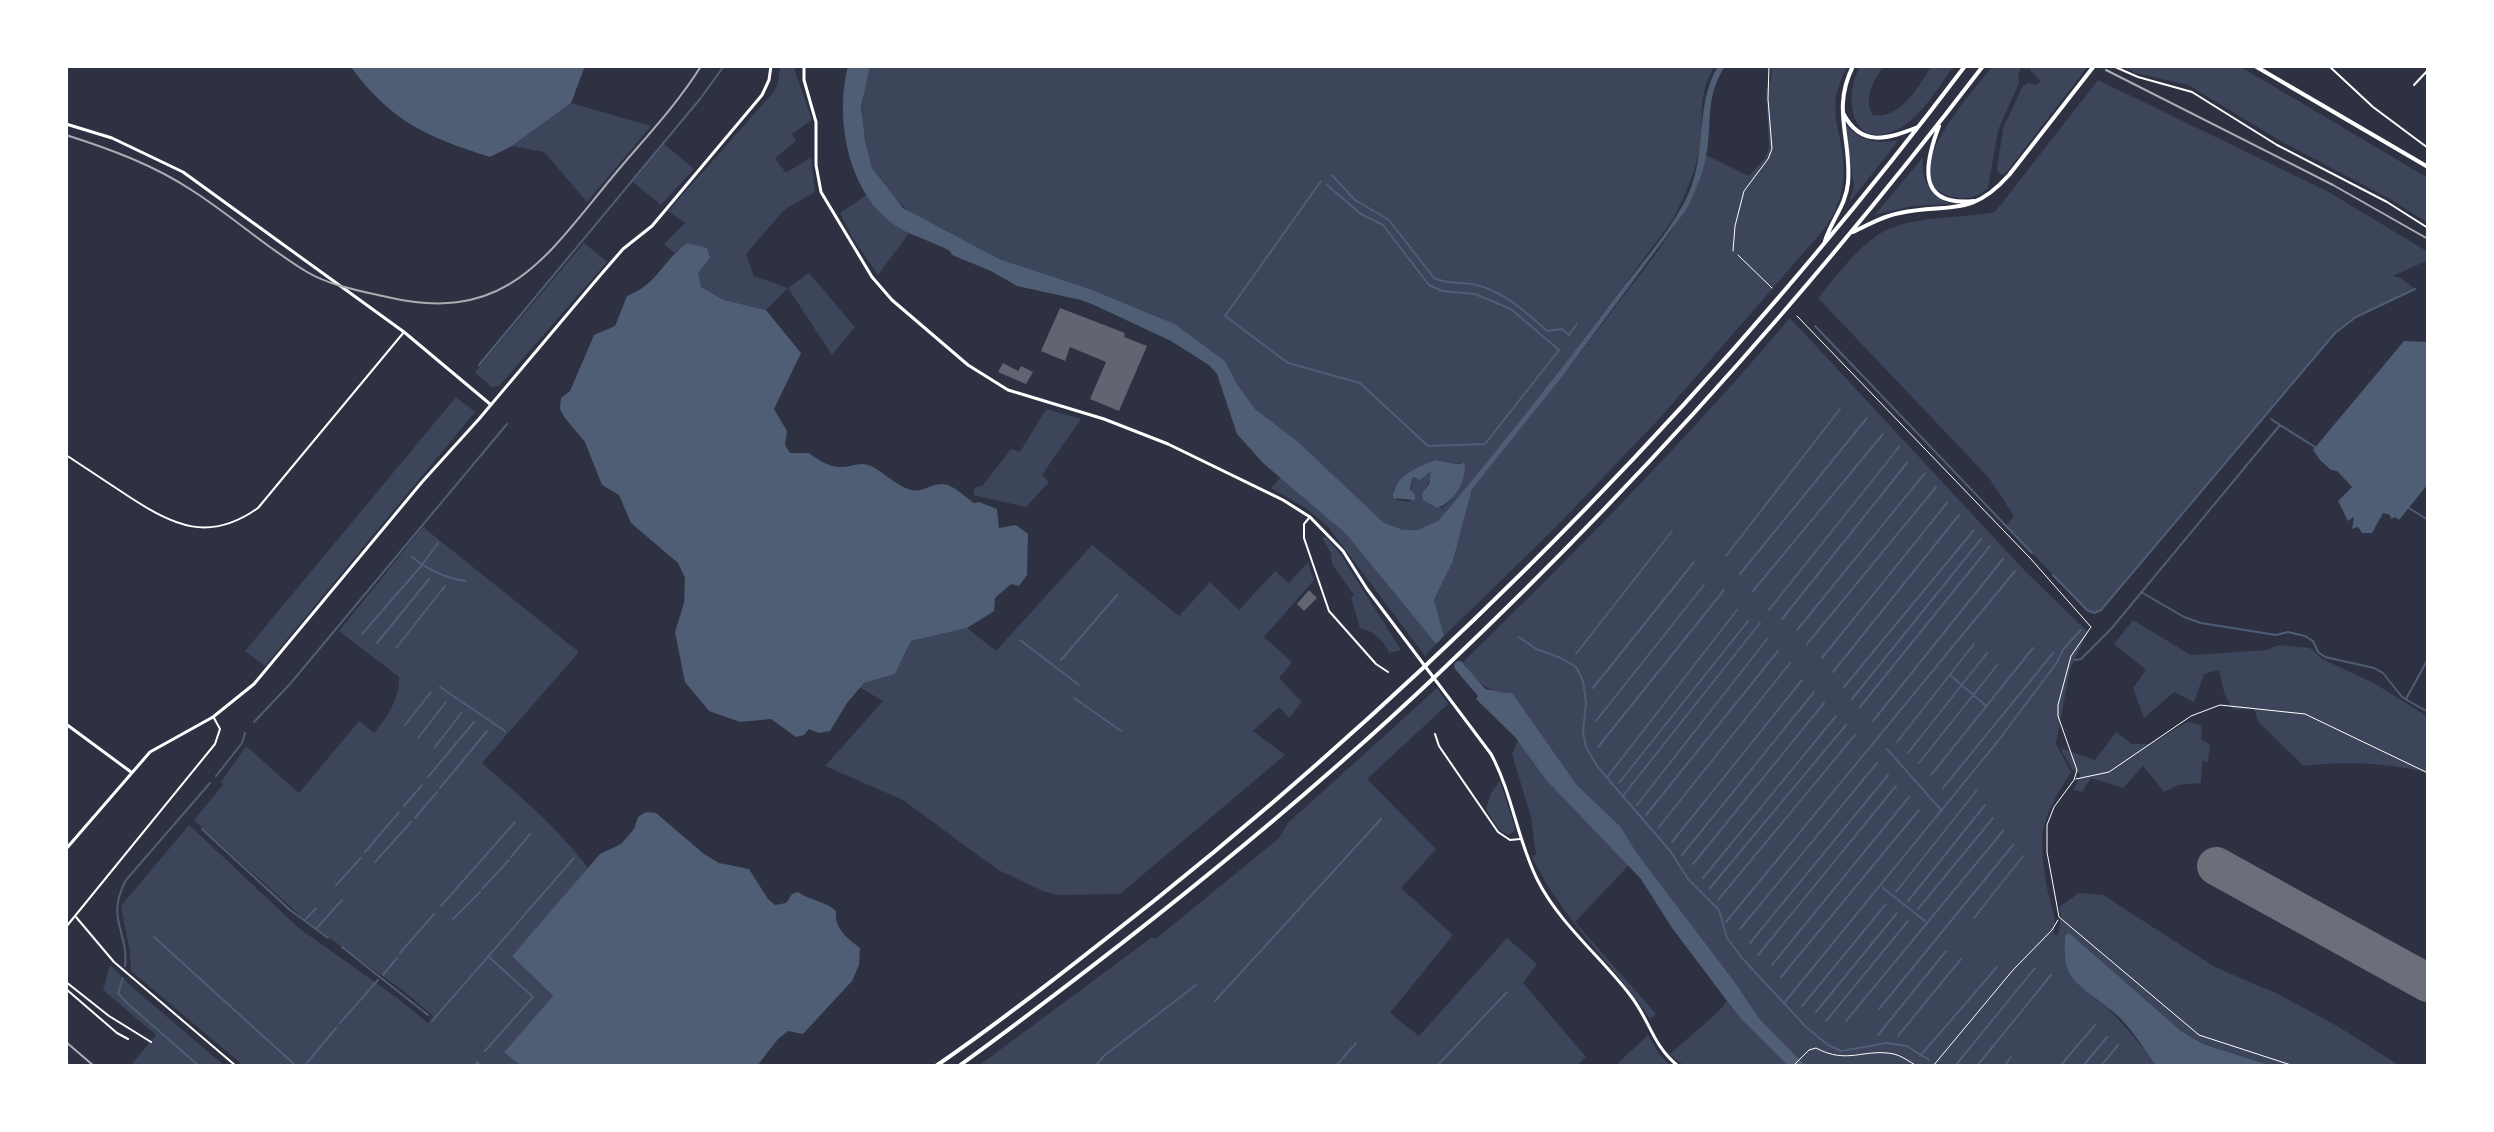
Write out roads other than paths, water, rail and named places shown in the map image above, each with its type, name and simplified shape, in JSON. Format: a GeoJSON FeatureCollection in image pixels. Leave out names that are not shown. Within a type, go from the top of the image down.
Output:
{"type":"FeatureCollection","features":[{"type":"Feature","properties":{"kind":"main road"},"geometry":{"type":"LineString","coordinates":[[1824,243],[1846,196],[1848,181],[1841,109],[1846,80],[1853,66]]}},
{"type":"Feature","properties":{"kind":"main road"},"geometry":{"type":"LineString","coordinates":[[936,1066],[1123,925],[1253,820],[1351,735],[1466,627],[1601,493],[1730,353],[1920,126],[1965,66]]}},
{"type":"Feature","properties":{"kind":"main road"},"geometry":{"type":"LineString","coordinates":[[959,1066],[1076,980],[1219,865],[1438,675],[1538,577],[1747,355],[1851,233],[1983,66]]}},
{"type":"Feature","properties":{"kind":"main road"},"geometry":{"type":"LineString","coordinates":[[1851,233],[1899,213],[1956,208],[1994,191],[2094,66]]}},
{"type":"Feature","properties":{"kind":"main road"},"geometry":{"type":"LineString","coordinates":[[2255,66],[2428,167]]}},
{"type":"Feature","properties":{"kind":"main road"},"geometry":{"type":"LineString","coordinates":[[2262,66],[2273,76]]}},
{"type":"Feature","properties":{"kind":"main road"},"geometry":{"type":"LineString","coordinates":[[1841,109],[1848,123],[1869,137],[1886,138],[1920,126]]}},
{"type":"Feature","properties":{"kind":"main road"},"geometry":{"type":"LineString","coordinates":[[1941,121],[1927,159],[1929,181],[1940,195],[1951,200],[1977,201]]}},
{"type":"Feature","properties":{"kind":"street"},"geometry":{"type":"LineString","coordinates":[[66,849],[155,748],[213,717],[254,684],[430,472],[623,249],[652,226],[762,95],[771,66]]}},
{"type":"Feature","properties":{"kind":"street"},"geometry":{"type":"LineString","coordinates":[[804,66],[804,80],[816,122],[816,165],[821,192],[872,277],[892,300],[968,365],[1000,385],[1168,444],[1283,500],[1310,517],[1343,551],[1367,589],[1497,765],[1514,806],[1527,858],[1548,897],[1631,996],[1654,1042],[1678,1066]]}},
{"type":"Feature","properties":{"kind":"street"},"geometry":{"type":"LineString","coordinates":[[2113,66],[2138,77],[2192,92],[2277,145],[2387,202],[2428,228]]}},
{"type":"Feature","properties":{"kind":"street"},"geometry":{"type":"LineString","coordinates":[[2329,66],[2373,107],[2428,148]]}},
{"type":"Feature","properties":{"kind":"street"},"geometry":{"type":"LineString","coordinates":[[2414,85],[2428,70]]}},
{"type":"Feature","properties":{"kind":"street"},"geometry":{"type":"LineString","coordinates":[[66,124],[112,138],[183,172],[404,332],[491,405]]}},
{"type":"Feature","properties":{"kind":"street"},"geometry":{"type":"LineString","coordinates":[[66,455],[156,515],[175,524],[205,528],[235,522],[258,508],[404,332]]}},
{"type":"Feature","properties":{"kind":"street"},"geometry":{"type":"LineString","coordinates":[[1310,517],[1304,524],[1304,538],[1329,611],[1376,664],[1388,672]]}},
{"type":"Feature","properties":{"kind":"street"},"geometry":{"type":"LineString","coordinates":[[66,927],[215,744],[220,729],[213,717]]}},
{"type":"Feature","properties":{"kind":"street"},"geometry":{"type":"LineString","coordinates":[[66,724],[131,772]]}},
{"type":"Feature","properties":{"kind":"street"},"geometry":{"type":"LineString","coordinates":[[1435,734],[1439,746],[1498,832],[1510,840],[1522,839]]}},
{"type":"Feature","properties":{"kind":"street"},"geometry":{"type":"LineString","coordinates":[[75,917],[114,962],[236,1066]]}},
{"type":"Feature","properties":{"kind":"street"},"geometry":{"type":"LineString","coordinates":[[66,982],[109,1016],[151,1042]]}},
{"type":"Feature","properties":{"kind":"street"},"geometry":{"type":"LineString","coordinates":[[66,989],[128,1039]]}},
{"type":"Feature","properties":{"kind":"lane"},"geometry":{"type":"LineString","coordinates":[[1733,251],[1735,226],[1744,191],[1772,149],[1769,66]]}},
{"type":"Feature","properties":{"kind":"waterway"},"geometry":{"type":"LineString","coordinates":[[479,365],[724,66]]}},
{"type":"Feature","properties":{"kind":"waterway"},"geometry":{"type":"LineString","coordinates":[[1332,175],[1355,200],[1389,220],[1434,278],[1493,291],[1522,309],[1547,331],[1562,329],[1569,335],[1577,324]]}},
{"type":"Feature","properties":{"kind":"waterway"},"geometry":{"type":"LineString","coordinates":[[1321,181],[1225,316],[1288,363],[1360,383],[1428,446],[1485,444],[1559,350],[1511,309],[1475,294],[1442,291],[1429,285],[1383,225],[1361,214],[1327,185]]}},
{"type":"Feature","properties":{"kind":"waterway"},"geometry":{"type":"LineString","coordinates":[[2053,575],[2087,610],[2094,613],[2101,610],[2335,333],[2356,317],[2415,289]]}},
{"type":"Feature","properties":{"kind":"waterway"},"geometry":{"type":"LineString","coordinates":[[1815,326],[2032,553]]}},
{"type":"Feature","properties":{"kind":"waterway"},"geometry":{"type":"LineString","coordinates":[[1726,556],[1840,409]]}},
{"type":"Feature","properties":{"kind":"waterway"},"geometry":{"type":"LineString","coordinates":[[1740,574],[1867,418]]}},
{"type":"Feature","properties":{"kind":"waterway"},"geometry":{"type":"LineString","coordinates":[[2271,419],[2280,425]]}},
{"type":"Feature","properties":{"kind":"waterway"},"geometry":{"type":"LineString","coordinates":[[254,722],[290,684],[507,424]]}},
{"type":"Feature","properties":{"kind":"waterway"},"geometry":{"type":"LineString","coordinates":[[2075,660],[2081,659],[2111,629],[2280,425],[2315,447]]}},
{"type":"Feature","properties":{"kind":"waterway"},"geometry":{"type":"LineString","coordinates":[[1753,591],[1883,434]]}},
{"type":"Feature","properties":{"kind":"waterway"},"geometry":{"type":"LineString","coordinates":[[1769,610],[1899,447]]}},
{"type":"Feature","properties":{"kind":"waterway"},"geometry":{"type":"LineString","coordinates":[[1782,619],[1907,463]]}},
{"type":"Feature","properties":{"kind":"waterway"},"geometry":{"type":"LineString","coordinates":[[1797,630],[1925,473]]}},
{"type":"Feature","properties":{"kind":"waterway"},"geometry":{"type":"LineString","coordinates":[[1807,644],[1936,487]]}},
{"type":"Feature","properties":{"kind":"waterway"},"geometry":{"type":"LineString","coordinates":[[1822,658],[1947,503]]}},
{"type":"Feature","properties":{"kind":"waterway"},"geometry":{"type":"LineString","coordinates":[[2409,508],[2428,520]]}},
{"type":"Feature","properties":{"kind":"waterway"},"geometry":{"type":"LineString","coordinates":[[1833,672],[1959,515]]}},
{"type":"Feature","properties":{"kind":"waterway"},"geometry":{"type":"LineString","coordinates":[[1844,687],[1974,530]]}},
{"type":"Feature","properties":{"kind":"waterway"},"geometry":{"type":"LineString","coordinates":[[1576,654],[1672,531]]}},
{"type":"Feature","properties":{"kind":"waterway"},"geometry":{"type":"LineString","coordinates":[[1852,699],[1981,539]]}},
{"type":"Feature","properties":{"kind":"waterway"},"geometry":{"type":"LineString","coordinates":[[362,634],[438,543]]}},
{"type":"Feature","properties":{"kind":"waterway"},"geometry":{"type":"LineString","coordinates":[[1860,707],[1990,546]]}},
{"type":"Feature","properties":{"kind":"waterway"},"geometry":{"type":"LineString","coordinates":[[412,557],[437,573],[465,581]]}},
{"type":"Feature","properties":{"kind":"waterway"},"geometry":{"type":"LineString","coordinates":[[1873,721],[2003,559]]}},
{"type":"Feature","properties":{"kind":"waterway"},"geometry":{"type":"LineString","coordinates":[[1593,688],[1694,562]]}},
{"type":"Feature","properties":{"kind":"waterway"},"geometry":{"type":"LineString","coordinates":[[1726,922],[2015,571]]}},
{"type":"Feature","properties":{"kind":"waterway"},"geometry":{"type":"LineString","coordinates":[[377,643],[429,579]]}},
{"type":"Feature","properties":{"kind":"waterway"},"geometry":{"type":"LineString","coordinates":[[1596,721],[1704,585]]}},
{"type":"Feature","properties":{"kind":"waterway"},"geometry":{"type":"LineString","coordinates":[[396,648],[445,586]]}},
{"type":"Feature","properties":{"kind":"waterway"},"geometry":{"type":"LineString","coordinates":[[1598,747],[1724,590]]}},
{"type":"Feature","properties":{"kind":"waterway"},"geometry":{"type":"LineString","coordinates":[[2141,592],[2184,617],[2201,623],[2276,635],[2288,632],[2305,636],[2325,657],[2374,668],[2383,673],[2402,697],[2428,712]]}},
{"type":"Feature","properties":{"kind":"waterway"},"geometry":{"type":"LineString","coordinates":[[1061,660],[1117,595]]}},
{"type":"Feature","properties":{"kind":"waterway"},"geometry":{"type":"LineString","coordinates":[[1608,776],[1737,610]]}},
{"type":"Feature","properties":{"kind":"waterway"},"geometry":{"type":"LineString","coordinates":[[1619,783],[1748,621]]}},
{"type":"Feature","properties":{"kind":"waterway"},"geometry":{"type":"LineString","coordinates":[[1622,797],[1760,623]]}},
{"type":"Feature","properties":{"kind":"waterway"},"geometry":{"type":"LineString","coordinates":[[1784,1003],[1998,741],[2056,664],[2064,648],[2081,630]]}},
{"type":"Feature","properties":{"kind":"waterway"},"geometry":{"type":"LineString","coordinates":[[1519,637],[1536,649],[1576,667],[1583,681],[1586,703],[1583,733],[1586,747],[1597,766],[1671,852],[1688,879],[1719,910],[1727,938],[1743,959],[1806,1027],[1828,1045],[1841,1051],[1887,1043],[1907,1046],[1929,1060]]}},
{"type":"Feature","properties":{"kind":"waterway"},"geometry":{"type":"LineString","coordinates":[[1637,805],[1767,639]]}},
{"type":"Feature","properties":{"kind":"waterway"},"geometry":{"type":"LineString","coordinates":[[1020,640],[1079,685]]}},
{"type":"Feature","properties":{"kind":"waterway"},"geometry":{"type":"LineString","coordinates":[[1897,742],[1974,644]]}},
{"type":"Feature","properties":{"kind":"waterway"},"geometry":{"type":"LineString","coordinates":[[1931,775],[2033,648]]}},
{"type":"Feature","properties":{"kind":"waterway"},"geometry":{"type":"LineString","coordinates":[[1646,815],[1778,651]]}},
{"type":"Feature","properties":{"kind":"waterway"},"geometry":{"type":"LineString","coordinates":[[1908,753],[1987,653]]}},
{"type":"Feature","properties":{"kind":"waterway"},"geometry":{"type":"LineString","coordinates":[[1943,788],[2053,653]]}},
{"type":"Feature","properties":{"kind":"waterway"},"geometry":{"type":"LineString","coordinates":[[2406,699],[2428,659]]}},
{"type":"Feature","properties":{"kind":"waterway"},"geometry":{"type":"LineString","coordinates":[[1659,827],[1790,663]]}},
{"type":"Feature","properties":{"kind":"waterway"},"geometry":{"type":"LineString","coordinates":[[1919,763],[1998,664]]}},
{"type":"Feature","properties":{"kind":"waterway"},"geometry":{"type":"LineString","coordinates":[[1459,666],[1488,700]]}},
{"type":"Feature","properties":{"kind":"waterway"},"geometry":{"type":"LineString","coordinates":[[1951,676],[1985,705]]}},
{"type":"Feature","properties":{"kind":"waterway"},"geometry":{"type":"LineString","coordinates":[[1672,842],[1802,680]]}},
{"type":"Feature","properties":{"kind":"waterway"},"geometry":{"type":"LineString","coordinates":[[440,687],[505,731]]}},
{"type":"Feature","properties":{"kind":"waterway"},"geometry":{"type":"LineString","coordinates":[[405,725],[431,692]]}},
{"type":"Feature","properties":{"kind":"waterway"},"geometry":{"type":"LineString","coordinates":[[1682,855],[1814,692]]}},
{"type":"Feature","properties":{"kind":"waterway"},"geometry":{"type":"LineString","coordinates":[[1074,698],[1121,731]]}},
{"type":"Feature","properties":{"kind":"waterway"},"geometry":{"type":"LineString","coordinates":[[418,738],[446,702]]}},
{"type":"Feature","properties":{"kind":"waterway"},"geometry":{"type":"LineString","coordinates":[[1693,864],[1824,703]]}},
{"type":"Feature","properties":{"kind":"waterway"},"geometry":{"type":"LineString","coordinates":[[435,747],[462,712]]}},
{"type":"Feature","properties":{"kind":"waterway"},"geometry":{"type":"LineString","coordinates":[[1703,878],[1836,716]]}},
{"type":"Feature","properties":{"kind":"waterway"},"geometry":{"type":"LineString","coordinates":[[428,777],[474,722]]}},
{"type":"Feature","properties":{"kind":"waterway"},"geometry":{"type":"LineString","coordinates":[[1710,888],[1846,725]]}},
{"type":"Feature","properties":{"kind":"waterway"},"geometry":{"type":"LineString","coordinates":[[440,788],[487,731]]}},
{"type":"Feature","properties":{"kind":"waterway"},"geometry":{"type":"LineString","coordinates":[[216,776],[242,743],[245,733]]}},
{"type":"Feature","properties":{"kind":"waterway"},"geometry":{"type":"LineString","coordinates":[[1718,900],[1855,735]]}},
{"type":"Feature","properties":{"kind":"waterway"},"geometry":{"type":"LineString","coordinates":[[1887,749],[1942,811]]}},
{"type":"Feature","properties":{"kind":"waterway"},"geometry":{"type":"LineString","coordinates":[[1740,929],[1877,763]]}},
{"type":"Feature","properties":{"kind":"waterway"},"geometry":{"type":"LineString","coordinates":[[1750,943],[1888,775]]}},
{"type":"Feature","properties":{"kind":"waterway"},"geometry":{"type":"LineString","coordinates":[[125,966],[118,905],[126,880],[210,783]]}},
{"type":"Feature","properties":{"kind":"waterway"},"geometry":{"type":"LineString","coordinates":[[404,806],[422,785]]}},
{"type":"Feature","properties":{"kind":"waterway"},"geometry":{"type":"LineString","coordinates":[[1758,955],[1896,786]]}},
{"type":"Feature","properties":{"kind":"waterway"},"geometry":{"type":"LineString","coordinates":[[1896,892],[1977,790]]}},
{"type":"Feature","properties":{"kind":"waterway"},"geometry":{"type":"LineString","coordinates":[[415,818],[437,792]]}},
{"type":"Feature","properties":{"kind":"waterway"},"geometry":{"type":"LineString","coordinates":[[1772,965],[1909,797]]}},
{"type":"Feature","properties":{"kind":"waterway"},"geometry":{"type":"LineString","coordinates":[[1908,901],[1985,805]]}},
{"type":"Feature","properties":{"kind":"waterway"},"geometry":{"type":"LineString","coordinates":[[1781,977],[1919,810]]}},
{"type":"Feature","properties":{"kind":"waterway"},"geometry":{"type":"LineString","coordinates":[[365,852],[399,812]]}},
{"type":"Feature","properties":{"kind":"waterway"},"geometry":{"type":"LineString","coordinates":[[1918,909],[1993,818]]}},
{"type":"Feature","properties":{"kind":"waterway"},"geometry":{"type":"LineString","coordinates":[[1215,1001],[1381,819]]}},
{"type":"Feature","properties":{"kind":"waterway"},"geometry":{"type":"LineString","coordinates":[[375,862],[411,822]]}},
{"type":"Feature","properties":{"kind":"waterway"},"geometry":{"type":"LineString","coordinates":[[441,906],[515,822]]}},
{"type":"Feature","properties":{"kind":"waterway"},"geometry":{"type":"LineString","coordinates":[[202,829],[290,910],[328,938]]}},
{"type":"Feature","properties":{"kind":"waterway"},"geometry":{"type":"LineString","coordinates":[[1846,1021],[2003,831]]}},
{"type":"Feature","properties":{"kind":"waterway"},"geometry":{"type":"LineString","coordinates":[[511,857],[530,834]]}},
{"type":"Feature","properties":{"kind":"waterway"},"geometry":{"type":"LineString","coordinates":[[1879,1009],[2013,845]]}},
{"type":"Feature","properties":{"kind":"waterway"},"geometry":{"type":"LineString","coordinates":[[1974,918],[2023,856]]}},
{"type":"Feature","properties":{"kind":"waterway"},"geometry":{"type":"LineString","coordinates":[[336,885],[361,858]]}},
{"type":"Feature","properties":{"kind":"waterway"},"geometry":{"type":"LineString","coordinates":[[432,1021],[574,858]]}},
{"type":"Feature","properties":{"kind":"waterway"},"geometry":{"type":"LineString","coordinates":[[482,889],[509,860]]}},
{"type":"Feature","properties":{"kind":"waterway"},"geometry":{"type":"LineString","coordinates":[[1883,888],[1925,921]]}},
{"type":"Feature","properties":{"kind":"waterway"},"geometry":{"type":"LineString","coordinates":[[453,919],[480,892]]}},
{"type":"Feature","properties":{"kind":"waterway"},"geometry":{"type":"LineString","coordinates":[[316,929],[342,900]]}},
{"type":"Feature","properties":{"kind":"waterway"},"geometry":{"type":"LineString","coordinates":[[1802,1006],[1886,904]]}},
{"type":"Feature","properties":{"kind":"waterway"},"geometry":{"type":"LineString","coordinates":[[306,919],[316,908]]}},
{"type":"Feature","properties":{"kind":"waterway"},"geometry":{"type":"LineString","coordinates":[[1816,1012],[1897,913]]}},
{"type":"Feature","properties":{"kind":"waterway"},"geometry":{"type":"LineString","coordinates":[[400,953],[434,914]]}},
{"type":"Feature","properties":{"kind":"waterway"},"geometry":{"type":"LineString","coordinates":[[1826,1021],[1908,921]]}},
{"type":"Feature","properties":{"kind":"waterway"},"geometry":{"type":"LineString","coordinates":[[154,937],[296,1066]]}},
{"type":"Feature","properties":{"kind":"waterway"},"geometry":{"type":"LineString","coordinates":[[342,947],[428,1015]]}},
{"type":"Feature","properties":{"kind":"waterway"},"geometry":{"type":"LineString","coordinates":[[1878,1035],[1946,951]]}},
{"type":"Feature","properties":{"kind":"waterway"},"geometry":{"type":"LineString","coordinates":[[485,1051],[533,997],[489,957]]}},
{"type":"Feature","properties":{"kind":"waterway"},"geometry":{"type":"LineString","coordinates":[[383,975],[397,958]]}},
{"type":"Feature","properties":{"kind":"waterway"},"geometry":{"type":"LineString","coordinates":[[1898,1036],[1961,959]]}},
{"type":"Feature","properties":{"kind":"waterway"},"geometry":{"type":"LineString","coordinates":[[1920,1056],[1997,967]]}},
{"type":"Feature","properties":{"kind":"waterway"},"geometry":{"type":"LineString","coordinates":[[1955,1066],[2035,968]]}},
{"type":"Feature","properties":{"kind":"waterway"},"geometry":{"type":"LineString","coordinates":[[1977,1066],[2051,975]]}},
{"type":"Feature","properties":{"kind":"waterway"},"geometry":{"type":"LineString","coordinates":[[123,978],[118,993],[199,1066]]}},
{"type":"Feature","properties":{"kind":"waterway"},"geometry":{"type":"LineString","coordinates":[[340,1023],[378,980]]}},
{"type":"Feature","properties":{"kind":"waterway"},"geometry":{"type":"LineString","coordinates":[[1095,1066],[1196,985]]}},
{"type":"Feature","properties":{"kind":"waterway"},"geometry":{"type":"LineString","coordinates":[[1437,1066],[1507,992]]}},
{"type":"Feature","properties":{"kind":"waterway"},"geometry":{"type":"LineString","coordinates":[[2060,1066],[2095,1025]]}},
{"type":"Feature","properties":{"kind":"waterway"},"geometry":{"type":"LineString","coordinates":[[306,1064],[336,1028]]}},
{"type":"Feature","properties":{"kind":"waterway"},"geometry":{"type":"LineString","coordinates":[[2083,1066],[2107,1037]]}},
{"type":"Feature","properties":{"kind":"waterway"},"geometry":{"type":"LineString","coordinates":[[1336,1066],[1356,1043]]}},
{"type":"Feature","properties":{"kind":"waterway"},"geometry":{"type":"LineString","coordinates":[[2101,1066],[2118,1045]]}},
{"type":"Feature","properties":{"kind":"waterway"},"geometry":{"type":"LineString","coordinates":[[2004,1066],[2011,1057]]}},
{"type":"Feature","properties":{"kind":"waterway"},"geometry":{"type":"LineString","coordinates":[[474,1066],[477,1062],[481,1066]]}},
{"type":"Feature","properties":{"kind":"tram line"},"geometry":{"type":"LineString","coordinates":[[66,1042],[94,1066]]}},
{"type":"Feature","properties":{"kind":"railway"},"geometry":{"type":"LineString","coordinates":[[66,135],[163,173],[292,263],[326,281],[387,297],[428,303],[464,301],[494,292],[520,277],[544,257],[671,108],[701,66]]}},
{"type":"Feature","properties":{"kind":"railway"},"geometry":{"type":"LineString","coordinates":[[2106,70],[2333,185],[2428,239]]}},
{"type":"Feature","properties":{"kind":"railway"},"geometry":{"type":"LineString","coordinates":[[66,1063],[70,1066]]}}]}
